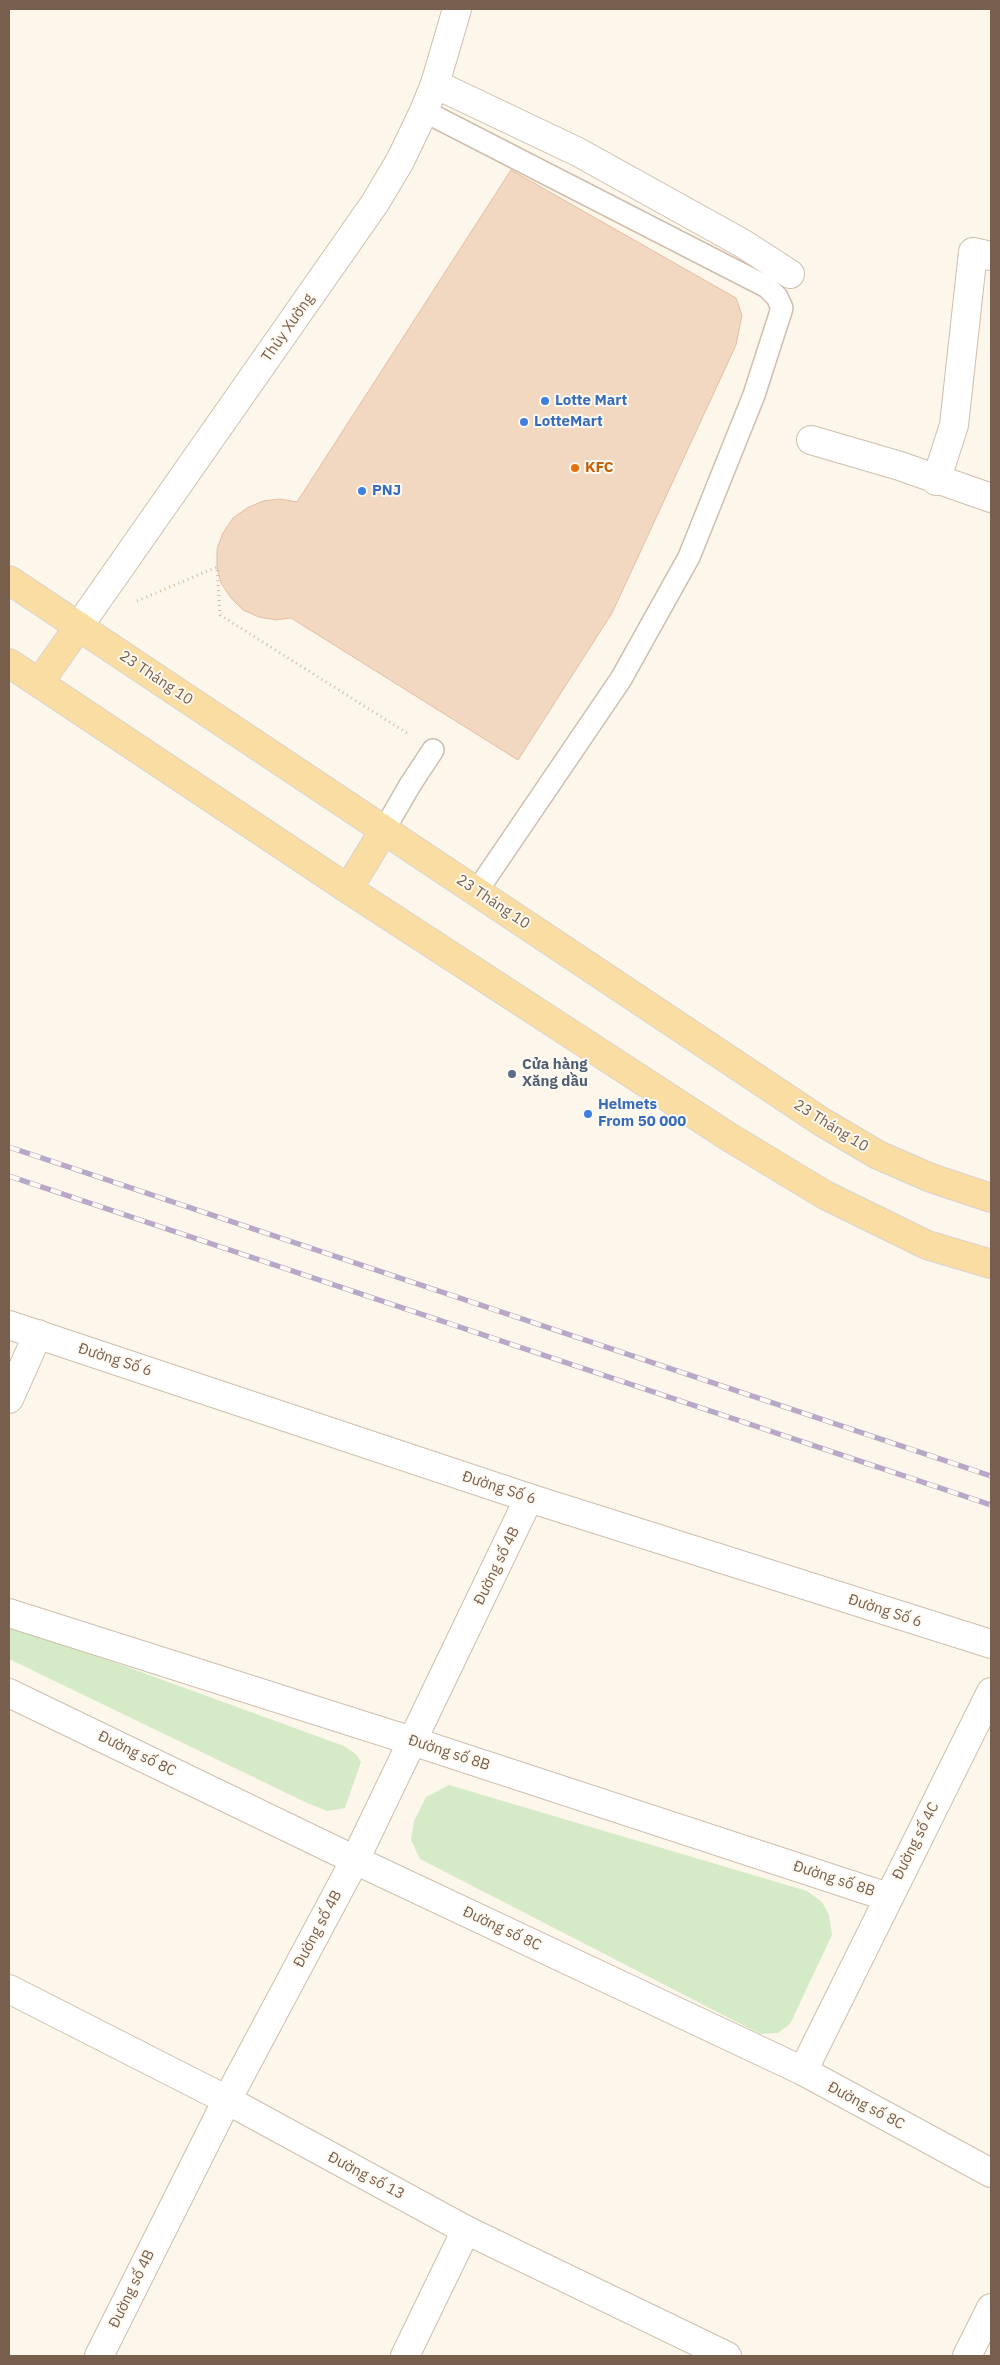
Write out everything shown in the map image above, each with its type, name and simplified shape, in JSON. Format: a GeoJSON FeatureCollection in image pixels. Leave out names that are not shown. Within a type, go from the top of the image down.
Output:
{"type":"FeatureCollection","features":[{"type":"Feature","properties":{"kind":"main road","name":"23 Tháng 10"},"geometry":{"type":"LineString","coordinates":[[9,580],[822,1122],[878,1155],[931,1178],[991,1198]]}},
{"type":"Feature","properties":{"kind":"main road"},"geometry":{"type":"LineString","coordinates":[[39,683],[79,626]]}},
{"type":"Feature","properties":{"kind":"main road"},"geometry":{"type":"LineString","coordinates":[[9,663],[348,889],[631,1074],[825,1194],[927,1245],[991,1264]]}},
{"type":"Feature","properties":{"kind":"main road"},"geometry":{"type":"LineString","coordinates":[[348,889],[384,830]]}},
{"type":"Feature","properties":{"kind":"street","name":"Thủy Xưởng"},"geometry":{"type":"LineString","coordinates":[[79,626],[345,247],[400,161],[435,84],[457,9]]}},
{"type":"Feature","properties":{"kind":"street"},"geometry":{"type":"LineString","coordinates":[[435,84],[578,152],[742,243],[790,274]]}},
{"type":"Feature","properties":{"kind":"street"},"geometry":{"type":"LineString","coordinates":[[936,481],[954,425],[973,252],[991,256]]}},
{"type":"Feature","properties":{"kind":"street"},"geometry":{"type":"LineString","coordinates":[[812,440],[900,466],[936,481],[991,498]]}},
{"type":"Feature","properties":{"kind":"street","name":"Đường Số 6"},"geometry":{"type":"LineString","coordinates":[[9,1325],[529,1498],[991,1644]]}},
{"type":"Feature","properties":{"kind":"street"},"geometry":{"type":"LineString","coordinates":[[9,1398],[38,1334]]}},
{"type":"Feature","properties":{"kind":"street","name":"Đường số 4B"},"geometry":{"type":"LineString","coordinates":[[99,2356],[227,2100],[355,1860],[529,1498]]}},
{"type":"Feature","properties":{"kind":"street","name":"Đường số 8B"},"geometry":{"type":"LineString","coordinates":[[9,1613],[412,1741],[888,1897]]}},
{"type":"Feature","properties":{"kind":"street","name":"Đường số 4C"},"geometry":{"type":"LineString","coordinates":[[803,2071],[991,1692]]}},
{"type":"Feature","properties":{"kind":"street","name":"Đường số 8C"},"geometry":{"type":"LineString","coordinates":[[9,1693],[355,1860],[803,2071],[991,2173]]}},
{"type":"Feature","properties":{"kind":"street","name":"Đường số 13"},"geometry":{"type":"LineString","coordinates":[[9,1989],[227,2100],[466,2230],[727,2356]]}},
{"type":"Feature","properties":{"kind":"street"},"geometry":{"type":"LineString","coordinates":[[405,2356],[466,2230]]}},
{"type":"Feature","properties":{"kind":"street"},"geometry":{"type":"LineString","coordinates":[[967,2356],[991,2308]]}},
{"type":"Feature","properties":{"kind":"lane"},"geometry":{"type":"LineString","coordinates":[[424,111],[767,287],[777,297],[782,308],[754,395],[689,557],[620,679],[477,891]]}},
{"type":"Feature","properties":{"kind":"lane"},"geometry":{"type":"LineString","coordinates":[[384,830],[433,750]]}},
{"type":"Feature","properties":{"kind":"path"},"geometry":{"type":"LineString","coordinates":[[131,604],[218,567],[220,615],[433,750]]}},
{"type":"Feature","properties":{"kind":"green space"},"geometry":{"type":"Polygon","coordinates":[[[9,1624],[344,1746],[356,1754],[361,1762],[345,1808],[327,1811],[305,1802],[9,1659],[9,1624]]]}},
{"type":"Feature","properties":{"kind":"green space"},"geometry":{"type":"Polygon","coordinates":[[[449,1785],[807,1891],[822,1902],[829,1915],[832,1935],[790,2024],[778,2033],[760,2034],[420,1859],[411,1840],[414,1821],[426,1797],[449,1785]]]}},
{"type":"Feature","properties":{"kind":"building","name":"LotteMart"},"geometry":{"type":"Polygon","coordinates":[[[511,170],[736,298],[742,315],[736,345],[612,613],[518,760],[291,618],[276,620],[259,617],[243,610],[231,598],[221,583],[217,567],[217,549],[223,533],[233,518],[247,508],[263,501],[280,499],[297,502],[511,170]]]}},
{"type":"Feature","properties":{"kind":"railway"},"geometry":{"type":"LineString","coordinates":[[9,1147],[991,1476]]}},
{"type":"Feature","properties":{"kind":"railway"},"geometry":{"type":"LineString","coordinates":[[9,1176],[991,1505]]}},
{"type":"Feature","properties":{"kind":"place","name":"Lotte Mart"},"geometry":{"type":"Point","coordinates":[545,401]}},
{"type":"Feature","properties":{"kind":"place","name":"LotteMart"},"geometry":{"type":"Point","coordinates":[524,422]}},
{"type":"Feature","properties":{"kind":"place","name":"KFC"},"geometry":{"type":"Point","coordinates":[575,468]}},
{"type":"Feature","properties":{"kind":"place","name":"PNJ"},"geometry":{"type":"Point","coordinates":[362,491]}},
{"type":"Feature","properties":{"kind":"place","name":"Cửa hàng Xăng dầu"},"geometry":{"type":"Point","coordinates":[512,1074]}},
{"type":"Feature","properties":{"kind":"place","name":"Helmets From 50 000"},"geometry":{"type":"Point","coordinates":[588,1114]}}]}
